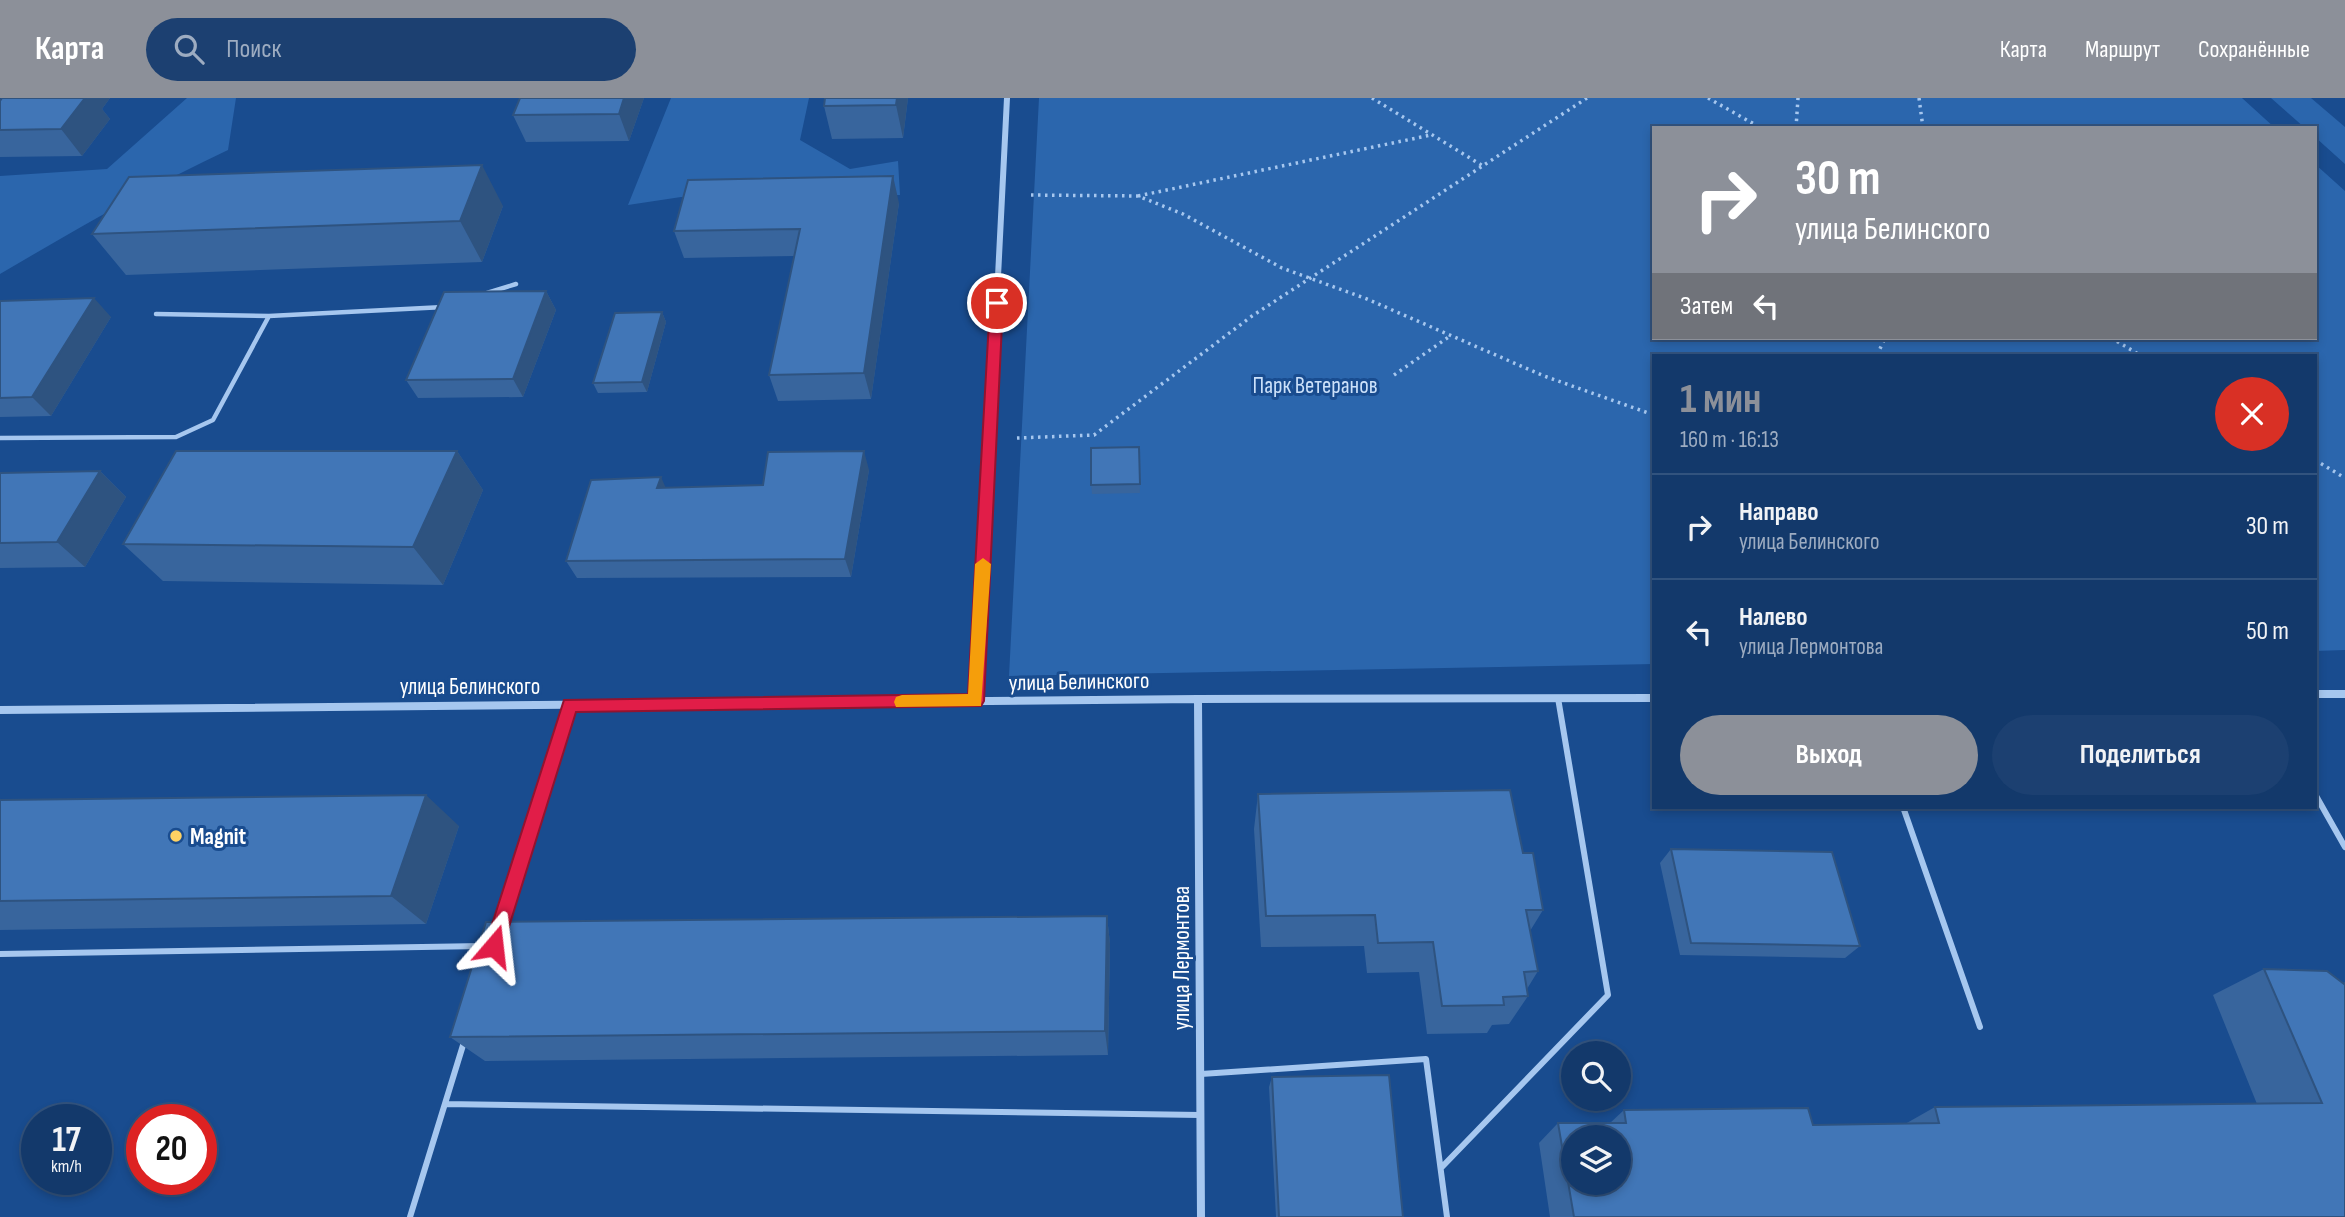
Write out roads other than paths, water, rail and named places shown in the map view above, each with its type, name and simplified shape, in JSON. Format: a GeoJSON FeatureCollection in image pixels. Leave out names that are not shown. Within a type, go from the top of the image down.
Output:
{"type":"FeatureCollection","features":[{"type":"Feature","properties":{"kind":"street"},"geometry":{"type":"LineString","coordinates":[[976,701],[1007,98]]}},
{"type":"Feature","properties":{"kind":"street"},"geometry":{"type":"LineString","coordinates":[[2317,694],[2345,694]]}},
{"type":"Feature","properties":{"kind":"street","name":"улица Белинского"},"geometry":{"type":"LineString","coordinates":[[0,710],[1198,699],[1652,698]]}},
{"type":"Feature","properties":{"kind":"street","name":"улица Лермонтова"},"geometry":{"type":"LineString","coordinates":[[1198,699],[1201,1217]]}},
{"type":"Feature","properties":{"kind":"lane"},"geometry":{"type":"LineString","coordinates":[[476,297],[516,284]]}},
{"type":"Feature","properties":{"kind":"lane"},"geometry":{"type":"LineString","coordinates":[[156,314],[269,316],[436,309],[449,305]]}},
{"type":"Feature","properties":{"kind":"lane"},"geometry":{"type":"LineString","coordinates":[[0,438],[176,437],[212,419],[269,316]]}},
{"type":"Feature","properties":{"kind":"lane"},"geometry":{"type":"LineString","coordinates":[[1441,1168],[1608,995],[1558,698]]}},
{"type":"Feature","properties":{"kind":"lane"},"geometry":{"type":"LineString","coordinates":[[498,933],[570,705]]}},
{"type":"Feature","properties":{"kind":"lane"},"geometry":{"type":"LineString","coordinates":[[2317,798],[2345,847]]}},
{"type":"Feature","properties":{"kind":"lane"},"geometry":{"type":"LineString","coordinates":[[1904,809],[1980,1027]]}},
{"type":"Feature","properties":{"kind":"lane"},"geometry":{"type":"LineString","coordinates":[[0,954],[494,946]]}},
{"type":"Feature","properties":{"kind":"lane"},"geometry":{"type":"LineString","coordinates":[[410,1217],[466,1038]]}},
{"type":"Feature","properties":{"kind":"lane"},"geometry":{"type":"LineString","coordinates":[[1201,1074],[1426,1059],[1447,1217]]}},
{"type":"Feature","properties":{"kind":"lane"},"geometry":{"type":"LineString","coordinates":[[445,1104],[1200,1115]]}},
{"type":"Feature","properties":{"kind":"place","name":"Magnit"},"geometry":{"type":"Point","coordinates":[176,836]}},
{"type":"Feature","properties":{"kind":"park label","name":"Парк Ветеранов"},"geometry":{"type":"Point","coordinates":[1315,385]}}]}
